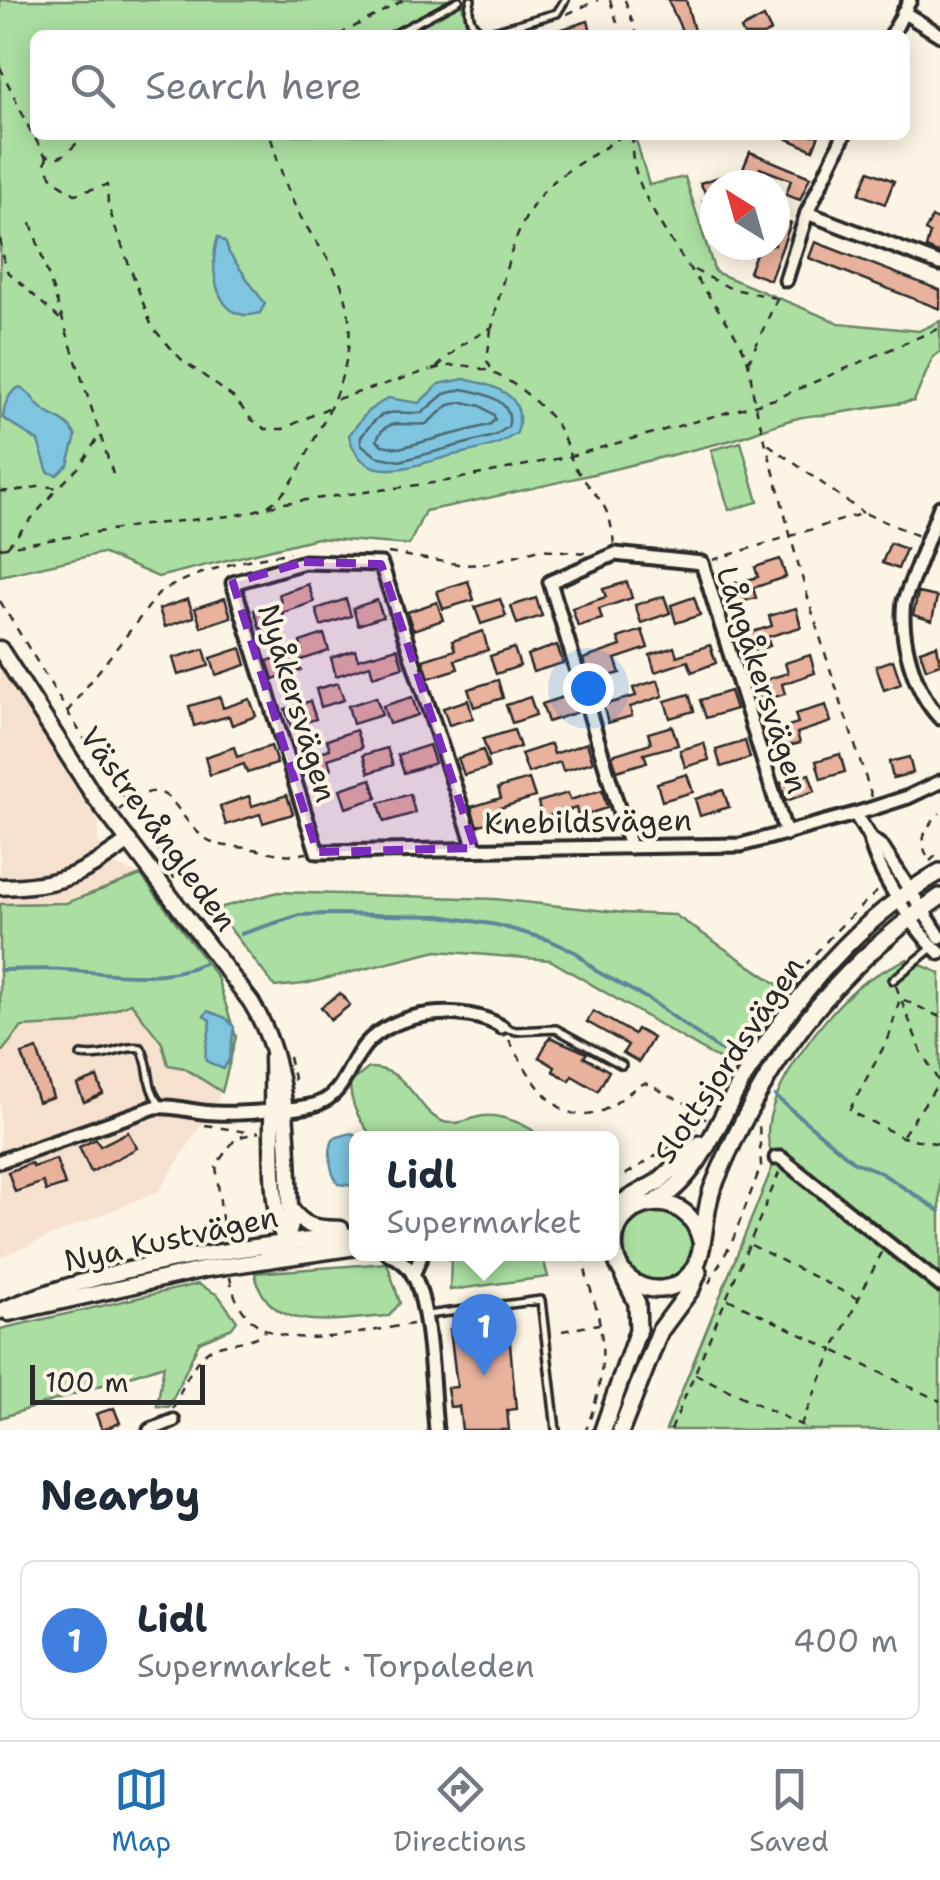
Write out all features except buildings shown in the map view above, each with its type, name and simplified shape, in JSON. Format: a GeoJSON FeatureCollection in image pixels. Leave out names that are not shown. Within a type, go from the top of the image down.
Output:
{"type":"FeatureCollection","features":[{"type":"Feature","properties":{"kind":"main road","name":"Slottsjordsvägen"},"geometry":{"type":"LineString","coordinates":[[634,1209],[654,1203],[684,1182],[714,1118],[803,991],[842,948],[938,870]]}},
{"type":"Feature","properties":{"kind":"main road","name":"Slottsjordsvägen"},"geometry":{"type":"LineString","coordinates":[[700,1249],[712,1188],[789,1044],[847,971],[940,896]]}},
{"type":"Feature","properties":{"kind":"main road"},"geometry":{"type":"LineString","coordinates":[[619,1206],[676,1167],[714,1118]]}},
{"type":"Feature","properties":{"kind":"main road","name":"Slottsjordsvägen"},"geometry":{"type":"LineString","coordinates":[[654,1203],[669,1204],[693,1220],[700,1249]]}},
{"type":"Feature","properties":{"kind":"main road"},"geometry":{"type":"LineString","coordinates":[[619,1227],[634,1209]]}},
{"type":"Feature","properties":{"kind":"main road"},"geometry":{"type":"LineString","coordinates":[[615,1262],[639,1286],[671,1288],[692,1273],[700,1249]]}},
{"type":"Feature","properties":{"kind":"main road"},"geometry":{"type":"LineString","coordinates":[[621,1430],[660,1331],[694,1282],[700,1249]]}},
{"type":"Feature","properties":{"kind":"main road"},"geometry":{"type":"LineString","coordinates":[[603,1430],[640,1320],[636,1303],[615,1262]]}},
{"type":"Feature","properties":{"kind":"main road"},"geometry":{"type":"LineString","coordinates":[[660,1331],[661,1309],[671,1288]]}},
{"type":"Feature","properties":{"kind":"street"},"geometry":{"type":"LineString","coordinates":[[894,30],[910,0]]}},
{"type":"Feature","properties":{"kind":"street"},"geometry":{"type":"LineString","coordinates":[[903,12],[940,34]]}},
{"type":"Feature","properties":{"kind":"street"},"geometry":{"type":"LineString","coordinates":[[786,280],[807,213],[842,140]]}},
{"type":"Feature","properties":{"kind":"street"},"geometry":{"type":"LineString","coordinates":[[807,213],[940,264]]}},
{"type":"Feature","properties":{"kind":"street"},"geometry":{"type":"LineString","coordinates":[[940,507],[902,615],[913,666],[924,695],[940,718]]}},
{"type":"Feature","properties":{"kind":"street"},"geometry":{"type":"LineString","coordinates":[[615,554],[550,582],[630,846]]}},
{"type":"Feature","properties":{"kind":"street","name":"Långåkersvägen"},"geometry":{"type":"LineString","coordinates":[[615,554],[702,564],[786,834]]}},
{"type":"Feature","properties":{"kind":"street"},"geometry":{"type":"LineString","coordinates":[[302,557],[381,564],[476,848]]}},
{"type":"Feature","properties":{"kind":"street","name":"Nyåkersvägen"},"geometry":{"type":"LineString","coordinates":[[302,557],[233,584],[317,852]]}},
{"type":"Feature","properties":{"kind":"street","name":"Västrevångleden"},"geometry":{"type":"LineString","coordinates":[[0,649],[110,818],[251,1002],[271,1042],[290,1207],[291,1225],[285,1242]]}},
{"type":"Feature","properties":{"kind":"street","name":"Knebildsvägen"},"geometry":{"type":"LineString","coordinates":[[317,852],[741,844],[876,808],[940,782]]}},
{"type":"Feature","properties":{"kind":"street"},"geometry":{"type":"LineString","coordinates":[[855,814],[870,838],[872,852],[938,946]]}},
{"type":"Feature","properties":{"kind":"street"},"geometry":{"type":"LineString","coordinates":[[0,887],[58,882],[78,874],[129,841]]}},
{"type":"Feature","properties":{"kind":"street"},"geometry":{"type":"LineString","coordinates":[[0,1161],[162,1106],[214,1113],[309,1106],[328,1099],[343,1084],[367,1042],[405,1020],[439,1014],[470,1015],[502,1026]]}},
{"type":"Feature","properties":{"kind":"street","name":"Västrevångleden"},"geometry":{"type":"LineString","coordinates":[[278,1108],[277,1217],[285,1242]]}},
{"type":"Feature","properties":{"kind":"street"},"geometry":{"type":"LineString","coordinates":[[776,1158],[782,1158],[940,1285]]}},
{"type":"Feature","properties":{"kind":"street"},"geometry":{"type":"LineString","coordinates":[[290,1207],[304,1225],[349,1231]]}},
{"type":"Feature","properties":{"kind":"street"},"geometry":{"type":"LineString","coordinates":[[619,1210],[634,1209]]}},
{"type":"Feature","properties":{"kind":"street"},"geometry":{"type":"LineString","coordinates":[[262,1252],[277,1217]]}},
{"type":"Feature","properties":{"kind":"street","name":"Nya Kustvägen"},"geometry":{"type":"LineString","coordinates":[[262,1252],[285,1242],[349,1233]]}},
{"type":"Feature","properties":{"kind":"street"},"geometry":{"type":"LineString","coordinates":[[285,1242],[298,1251],[320,1251]]}},
{"type":"Feature","properties":{"kind":"street","name":"Nya Kustvägen"},"geometry":{"type":"LineString","coordinates":[[0,1312],[29,1298],[121,1273],[262,1252],[349,1248]]}},
{"type":"Feature","properties":{"kind":"street"},"geometry":{"type":"LineString","coordinates":[[402,1261],[414,1275],[424,1319],[436,1430]]}},
{"type":"Feature","properties":{"kind":"street"},"geometry":{"type":"LineString","coordinates":[[414,1275],[419,1261]]}},
{"type":"Feature","properties":{"kind":"street"},"geometry":{"type":"LineString","coordinates":[[150,1430],[174,1421]]}},
{"type":"Feature","properties":{"kind":"lane"},"geometry":{"type":"LineString","coordinates":[[402,30],[459,0]]}},
{"type":"Feature","properties":{"kind":"lane"},"geometry":{"type":"LineString","coordinates":[[470,0],[470,20],[476,30]]}},
{"type":"Feature","properties":{"kind":"lane"},"geometry":{"type":"LineString","coordinates":[[499,30],[557,12],[565,0]]}},
{"type":"Feature","properties":{"kind":"lane"},"geometry":{"type":"LineString","coordinates":[[893,980],[938,946]]}},
{"type":"Feature","properties":{"kind":"lane"},"geometry":{"type":"LineString","coordinates":[[502,1026],[516,1032],[556,1029],[622,1064]]}},
{"type":"Feature","properties":{"kind":"lane"},"geometry":{"type":"LineString","coordinates":[[82,1055],[102,1058],[130,1047],[141,1048],[147,1059],[150,1090],[162,1106]]}},
{"type":"Feature","properties":{"kind":"lane"},"geometry":{"type":"LineString","coordinates":[[424,1319],[542,1300],[556,1430]]}},
{"type":"Feature","properties":{"kind":"path"},"geometry":{"type":"LineString","coordinates":[[348,30],[404,0]]}},
{"type":"Feature","properties":{"kind":"path"},"geometry":{"type":"LineString","coordinates":[[565,14],[598,0]]}},
{"type":"Feature","properties":{"kind":"path"},"geometry":{"type":"LineString","coordinates":[[610,0],[619,30]]}},
{"type":"Feature","properties":{"kind":"path"},"geometry":{"type":"LineString","coordinates":[[626,0],[635,30]]}},
{"type":"Feature","properties":{"kind":"path"},"geometry":{"type":"LineString","coordinates":[[0,67],[30,132]]}},
{"type":"Feature","properties":{"kind":"path"},"geometry":{"type":"LineString","coordinates":[[36,140],[48,156],[56,158],[80,140]]}},
{"type":"Feature","properties":{"kind":"path"},"geometry":{"type":"LineString","coordinates":[[262,509],[288,488],[336,400],[350,355],[350,320],[344,291],[298,212],[271,140]]}},
{"type":"Feature","properties":{"kind":"path"},"geometry":{"type":"LineString","coordinates":[[376,553],[464,565],[540,550],[615,554],[604,501],[574,465],[555,422],[492,371],[487,361],[511,252],[535,202],[561,176],[615,140]]}},
{"type":"Feature","properties":{"kind":"path"},"geometry":{"type":"LineString","coordinates":[[632,140],[637,176],[667,235],[745,351],[791,536],[876,808]]}},
{"type":"Feature","properties":{"kind":"path"},"geometry":{"type":"LineString","coordinates":[[48,156],[47,171],[75,194],[107,185],[114,224],[152,327],[181,359],[234,398],[265,429],[282,429],[332,406]]}},
{"type":"Feature","properties":{"kind":"path"},"geometry":{"type":"LineString","coordinates":[[30,223],[112,474]]}},
{"type":"Feature","properties":{"kind":"path"},"geometry":{"type":"LineString","coordinates":[[0,239],[6,270],[63,322]]}},
{"type":"Feature","properties":{"kind":"path"},"geometry":{"type":"LineString","coordinates":[[691,268],[730,288],[777,298]]}},
{"type":"Feature","properties":{"kind":"path"},"geometry":{"type":"LineString","coordinates":[[748,364],[786,280]]}},
{"type":"Feature","properties":{"kind":"path"},"geometry":{"type":"LineString","coordinates":[[432,370],[463,344],[492,327]]}},
{"type":"Feature","properties":{"kind":"path"},"geometry":{"type":"LineString","coordinates":[[0,548],[447,480],[572,456],[756,406],[940,328]]}},
{"type":"Feature","properties":{"kind":"path"},"geometry":{"type":"LineString","coordinates":[[336,400],[451,363],[492,371]]}},
{"type":"Feature","properties":{"kind":"path"},"geometry":{"type":"LineString","coordinates":[[7,547],[80,466],[100,435]]}},
{"type":"Feature","properties":{"kind":"path"},"geometry":{"type":"LineString","coordinates":[[767,443],[864,513],[928,539]]}},
{"type":"Feature","properties":{"kind":"path"},"geometry":{"type":"LineString","coordinates":[[0,491],[18,492],[39,484],[58,488]]}},
{"type":"Feature","properties":{"kind":"path"},"geometry":{"type":"LineString","coordinates":[[702,564],[864,513]]}},
{"type":"Feature","properties":{"kind":"path"},"geometry":{"type":"LineString","coordinates":[[67,712],[160,592],[177,582],[226,567],[302,557]]}},
{"type":"Feature","properties":{"kind":"path"},"geometry":{"type":"LineString","coordinates":[[0,601],[128,803]]}},
{"type":"Feature","properties":{"kind":"path"},"geometry":{"type":"LineString","coordinates":[[110,818],[154,790],[174,802],[197,832],[214,842],[287,856],[317,852]]}},
{"type":"Feature","properties":{"kind":"path"},"geometry":{"type":"LineString","coordinates":[[927,856],[922,839],[940,813]]}},
{"type":"Feature","properties":{"kind":"path"},"geometry":{"type":"LineString","coordinates":[[893,980],[921,1051],[939,1083],[902,1137]]}},
{"type":"Feature","properties":{"kind":"path"},"geometry":{"type":"LineString","coordinates":[[900,998],[940,1017]]}},
{"type":"Feature","properties":{"kind":"path"},"geometry":{"type":"LineString","coordinates":[[900,998],[889,1037],[849,1111],[902,1137],[940,1144]]}},
{"type":"Feature","properties":{"kind":"path"},"geometry":{"type":"LineString","coordinates":[[502,1026],[540,1090],[564,1110],[594,1115],[646,1083],[714,1118]]}},
{"type":"Feature","properties":{"kind":"path"},"geometry":{"type":"LineString","coordinates":[[225,1244],[216,1165],[236,1138],[259,1132]]}},
{"type":"Feature","properties":{"kind":"path"},"geometry":{"type":"LineString","coordinates":[[671,1430],[780,1171]]}},
{"type":"Feature","properties":{"kind":"path"},"geometry":{"type":"LineString","coordinates":[[749,1244],[858,1300]]}},
{"type":"Feature","properties":{"kind":"path"},"geometry":{"type":"LineString","coordinates":[[801,1425],[882,1252]]}},
{"type":"Feature","properties":{"kind":"path"},"geometry":{"type":"LineString","coordinates":[[585,1261],[600,1323],[604,1362],[586,1430]]}},
{"type":"Feature","properties":{"kind":"path"},"geometry":{"type":"LineString","coordinates":[[230,1273],[240,1306],[265,1331],[300,1339],[424,1319]]}},
{"type":"Feature","properties":{"kind":"path"},"geometry":{"type":"LineString","coordinates":[[726,1298],[940,1401]]}},
{"type":"Feature","properties":{"kind":"path"},"geometry":{"type":"LineString","coordinates":[[562,1331],[600,1323]]}},
{"type":"Feature","properties":{"kind":"path"},"geometry":{"type":"LineString","coordinates":[[174,1421],[173,1410],[204,1353],[257,1338],[265,1331]]}},
{"type":"Feature","properties":{"kind":"path"},"geometry":{"type":"LineString","coordinates":[[694,1374],[811,1430]]}},
{"type":"Feature","properties":{"kind":"highlighted area"},"geometry":{"type":"Polygon","coordinates":[[[304,562],[381,564],[475,848],[317,852],[233,583],[304,562]]]}},
{"type":"Feature","properties":{"kind":"shaded area"},"geometry":{"type":"Polygon","coordinates":[[[0,664],[99,820],[98,842],[117,866],[141,875],[66,903],[0,904],[0,664]]]}},
{"type":"Feature","properties":{"kind":"shaded area"},"geometry":{"type":"Polygon","coordinates":[[[131,1003],[162,1043],[168,1065],[184,1068],[222,1092],[159,1191],[0,1257],[0,1054],[22,1027],[76,1024],[131,1003]]]}},
{"type":"Feature","properties":{"kind":"green space"},"geometry":{"type":"Polygon","coordinates":[[[0,0],[461,0],[468,30],[30,30],[30,140],[633,140],[649,185],[685,177],[700,224],[700,260],[711,260],[715,272],[839,323],[919,331],[940,321],[940,352],[933,357],[914,401],[800,418],[728,441],[425,511],[409,545],[317,538],[158,577],[102,553],[0,576],[0,0]]]}},
{"type":"Feature","properties":{"kind":"green space"},"geometry":{"type":"Polygon","coordinates":[[[741,442],[758,502],[729,510],[711,450],[741,442]]]}},
{"type":"Feature","properties":{"kind":"green space"},"geometry":{"type":"Polygon","coordinates":[[[141,875],[217,977],[236,1037],[222,1092],[184,1068],[168,1065],[162,1043],[131,1003],[76,1024],[22,1027],[0,1054],[0,904],[66,903],[141,875]]]}},
{"type":"Feature","properties":{"kind":"green space"},"geometry":{"type":"Polygon","coordinates":[[[278,892],[495,899],[675,915],[780,986],[727,1064],[550,960],[437,951],[304,984],[275,987],[215,909],[278,892]]]}},
{"type":"Feature","properties":{"kind":"green space"},"geometry":{"type":"Polygon","coordinates":[[[907,959],[940,973],[940,1430],[666,1430],[774,1163],[768,1136],[771,1114],[788,1073],[845,998],[870,978],[907,959]]]}},
{"type":"Feature","properties":{"kind":"green space"},"geometry":{"type":"Polygon","coordinates":[[[369,1068],[383,1070],[404,1082],[434,1117],[444,1122],[499,1117],[533,1131],[368,1131],[357,1112],[350,1083],[369,1068]]]}},
{"type":"Feature","properties":{"kind":"green space"},"geometry":{"type":"Polygon","coordinates":[[[658,1212],[671,1214],[682,1222],[690,1233],[690,1259],[682,1270],[671,1278],[658,1280],[645,1278],[634,1270],[626,1259],[624,1246],[626,1233],[634,1222],[645,1214],[658,1212]]]}},
{"type":"Feature","properties":{"kind":"green space"},"geometry":{"type":"Polygon","coordinates":[[[451,1261],[544,1261],[548,1277],[450,1290],[451,1261]]]}},
{"type":"Feature","properties":{"kind":"green space"},"geometry":{"type":"Polygon","coordinates":[[[387,1263],[400,1303],[389,1316],[308,1320],[290,1316],[262,1294],[255,1273],[387,1263]]]}},
{"type":"Feature","properties":{"kind":"green space"},"geometry":{"type":"Polygon","coordinates":[[[198,1284],[218,1295],[237,1321],[232,1328],[199,1342],[169,1407],[157,1406],[164,1365],[0,1418],[0,1329],[198,1284]]]}},
{"type":"Feature","properties":{"kind":"water"},"geometry":{"type":"Polygon","coordinates":[[[218,237],[226,243],[265,304],[260,313],[245,315],[224,303],[215,277],[218,237]]]}},
{"type":"Feature","properties":{"kind":"water"},"geometry":{"type":"Polygon","coordinates":[[[464,379],[498,389],[514,401],[518,409],[517,433],[485,448],[405,468],[377,468],[355,452],[349,435],[368,411],[388,398],[419,403],[439,384],[464,379]]]}},
{"type":"Feature","properties":{"kind":"water"},"geometry":{"type":"Polygon","coordinates":[[[20,387],[76,436],[68,465],[57,475],[48,472],[38,441],[3,418],[7,400],[20,387]]]}},
{"type":"Feature","properties":{"kind":"water"},"geometry":{"type":"Polygon","coordinates":[[[208,1011],[226,1018],[234,1027],[229,1060],[223,1069],[206,1061],[210,1020],[204,1016],[208,1011]]]}},
{"type":"Feature","properties":{"kind":"water"},"geometry":{"type":"Polygon","coordinates":[[[349,1134],[349,1185],[338,1184],[333,1174],[330,1161],[334,1138],[349,1134]]]}},
{"type":"Feature","properties":{"kind":"waterway"},"geometry":{"type":"LineString","coordinates":[[241,934],[300,915],[441,916],[497,925],[549,940],[577,953],[596,971],[650,1000],[735,1061]]}},
{"type":"Feature","properties":{"kind":"waterway"},"geometry":{"type":"LineString","coordinates":[[0,970],[153,975],[204,963]]}},
{"type":"Feature","properties":{"kind":"waterway"},"geometry":{"type":"LineString","coordinates":[[775,1096],[854,1162],[878,1171],[940,1211]]}},
{"type":"Feature","properties":{"kind":"place","name":"Lidl"},"geometry":{"type":"Point","coordinates":[484,1376]}}]}
